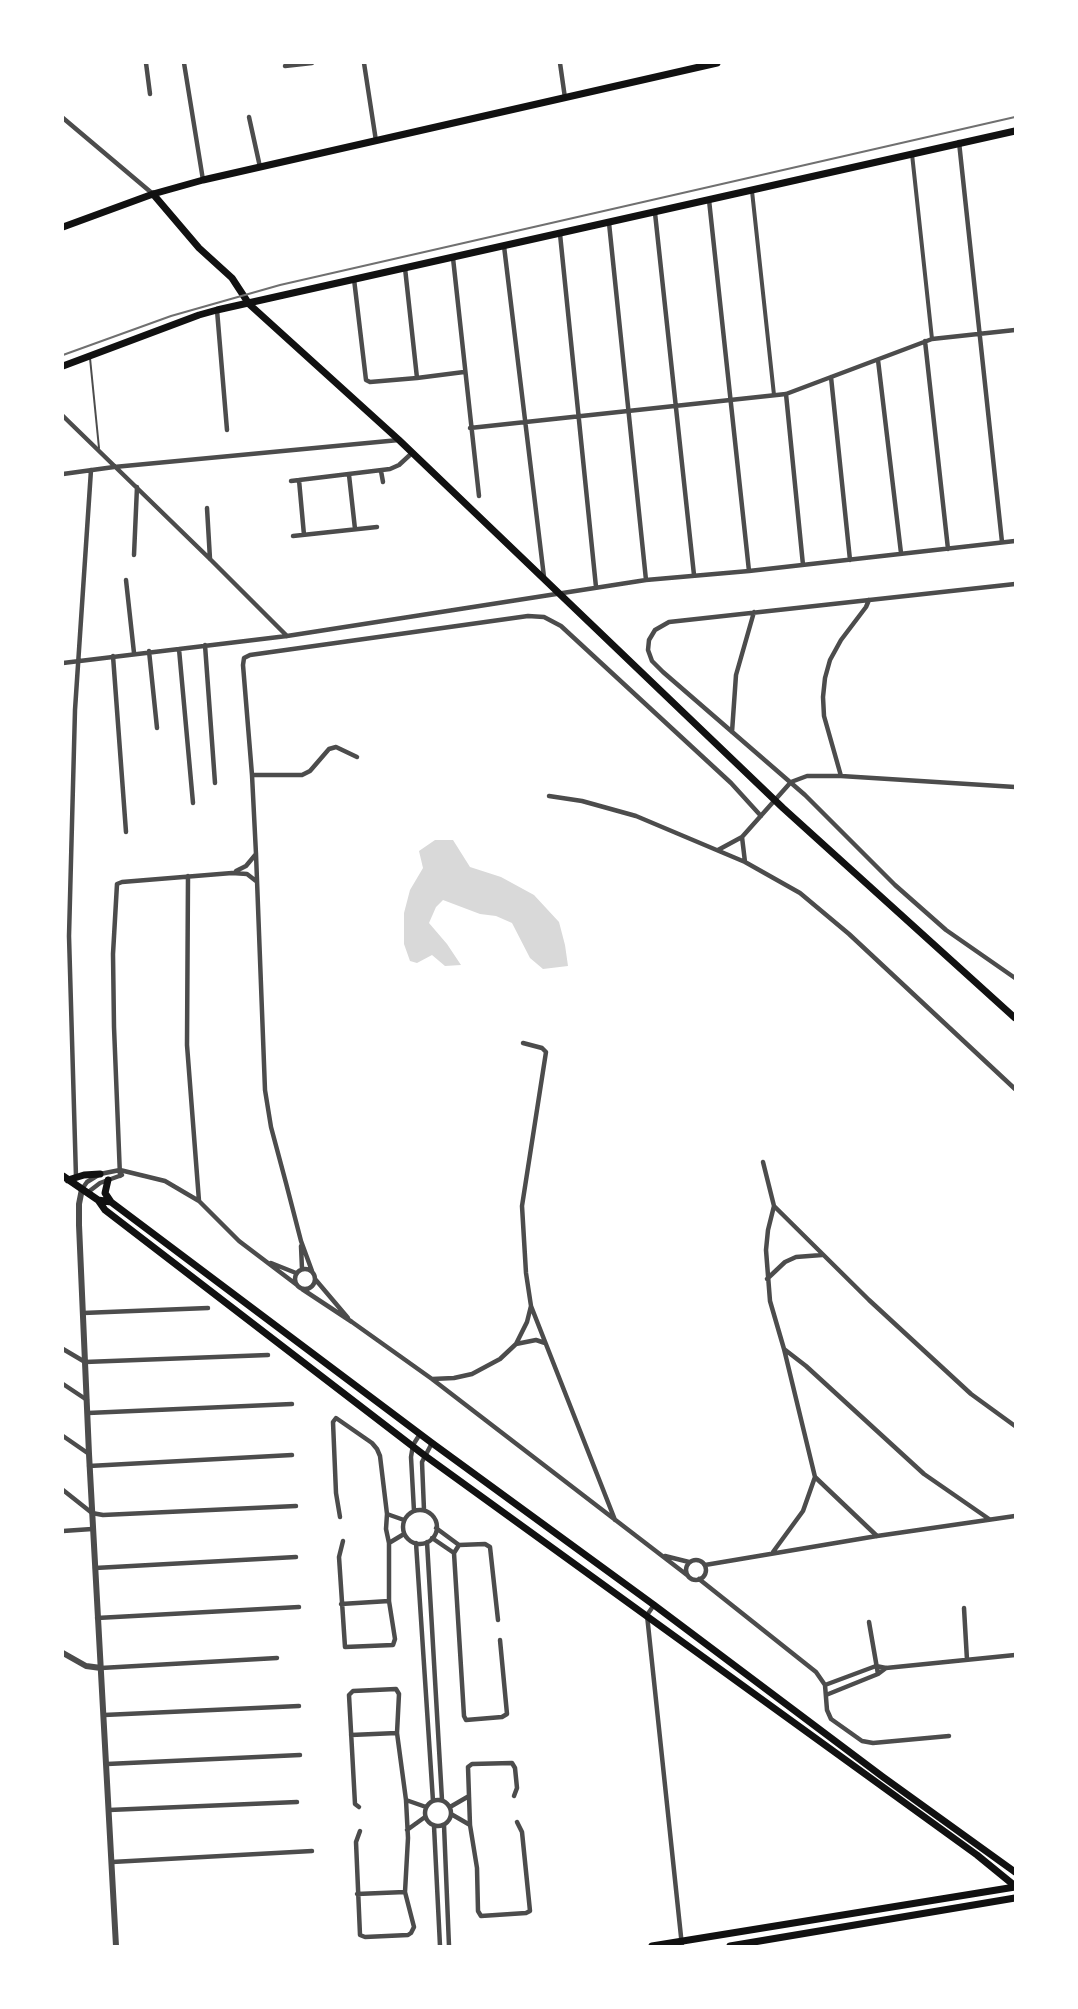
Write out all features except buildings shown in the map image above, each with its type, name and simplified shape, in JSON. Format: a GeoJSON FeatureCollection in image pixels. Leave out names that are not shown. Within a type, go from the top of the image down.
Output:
{"type":"FeatureCollection","features":[{"type":"Feature","properties":{"kind":"main road"},"geometry":{"type":"LineString","coordinates":[[63,227],[153,194],[203,180],[717,63]]}},
{"type":"Feature","properties":{"kind":"main road"},"geometry":{"type":"LineString","coordinates":[[63,366],[218,310],[1015,131]]}},
{"type":"Feature","properties":{"kind":"main road"},"geometry":{"type":"LineString","coordinates":[[153,194],[199,248],[232,278],[249,304],[399,440],[783,808],[1015,1018]]}},
{"type":"Feature","properties":{"kind":"main road"},"geometry":{"type":"LineString","coordinates":[[75,1183],[100,1174]]}},
{"type":"Feature","properties":{"kind":"main road"},"geometry":{"type":"LineString","coordinates":[[108,1180],[105,1193],[111,1202],[432,1443],[1015,1872]]}},
{"type":"Feature","properties":{"kind":"main road"},"geometry":{"type":"LineString","coordinates":[[75,1183],[98,1200],[105,1210],[424,1455],[977,1855],[1015,1887]]}},
{"type":"Feature","properties":{"kind":"main road"},"geometry":{"type":"LineString","coordinates":[[98,1200],[111,1202]]}},
{"type":"Feature","properties":{"kind":"main road"},"geometry":{"type":"LineString","coordinates":[[652,1946],[682,1943],[1015,1887]]}},
{"type":"Feature","properties":{"kind":"main road"},"geometry":{"type":"LineString","coordinates":[[732,1946],[1015,1898]]}},
{"type":"Feature","properties":{"kind":"street"},"geometry":{"type":"LineString","coordinates":[[146,63],[150,94]]}},
{"type":"Feature","properties":{"kind":"street"},"geometry":{"type":"LineString","coordinates":[[184,63],[203,180]]}},
{"type":"Feature","properties":{"kind":"street"},"geometry":{"type":"LineString","coordinates":[[285,66],[312,63]]}},
{"type":"Feature","properties":{"kind":"street"},"geometry":{"type":"LineString","coordinates":[[364,63],[376,141]]}},
{"type":"Feature","properties":{"kind":"street"},"geometry":{"type":"LineString","coordinates":[[560,63],[565,98]]}},
{"type":"Feature","properties":{"kind":"street"},"geometry":{"type":"LineString","coordinates":[[249,117],[260,167]]}},
{"type":"Feature","properties":{"kind":"street"},"geometry":{"type":"LineString","coordinates":[[63,118],[153,194]]}},
{"type":"Feature","properties":{"kind":"street"},"geometry":{"type":"LineString","coordinates":[[1015,131],[1015,137]]}},
{"type":"Feature","properties":{"kind":"street"},"geometry":{"type":"LineString","coordinates":[[959,142],[1002,542]]}},
{"type":"Feature","properties":{"kind":"street"},"geometry":{"type":"LineString","coordinates":[[912,153],[932,339]]}},
{"type":"Feature","properties":{"kind":"street"},"geometry":{"type":"LineString","coordinates":[[752,190],[774,395]]}},
{"type":"Feature","properties":{"kind":"street"},"geometry":{"type":"LineString","coordinates":[[709,200],[749,571]]}},
{"type":"Feature","properties":{"kind":"street"},"geometry":{"type":"LineString","coordinates":[[655,213],[694,574]]}},
{"type":"Feature","properties":{"kind":"street"},"geometry":{"type":"LineString","coordinates":[[609,223],[646,580]]}},
{"type":"Feature","properties":{"kind":"street"},"geometry":{"type":"LineString","coordinates":[[560,234],[596,588]]}},
{"type":"Feature","properties":{"kind":"street"},"geometry":{"type":"LineString","coordinates":[[504,246],[544,580]]}},
{"type":"Feature","properties":{"kind":"street"},"geometry":{"type":"LineString","coordinates":[[453,258],[479,496]]}},
{"type":"Feature","properties":{"kind":"street"},"geometry":{"type":"LineString","coordinates":[[405,268],[417,378]]}},
{"type":"Feature","properties":{"kind":"street"},"geometry":{"type":"LineString","coordinates":[[354,278],[366,380],[370,382],[464,372]]}},
{"type":"Feature","properties":{"kind":"street"},"geometry":{"type":"LineString","coordinates":[[218,310],[227,430]]}},
{"type":"Feature","properties":{"kind":"street"},"geometry":{"type":"LineString","coordinates":[[470,428],[786,394],[932,339],[1015,330]]}},
{"type":"Feature","properties":{"kind":"street"},"geometry":{"type":"LineString","coordinates":[[925,341],[948,549]]}},
{"type":"Feature","properties":{"kind":"street"},"geometry":{"type":"LineString","coordinates":[[878,360],[901,554]]}},
{"type":"Feature","properties":{"kind":"street"},"geometry":{"type":"LineString","coordinates":[[831,376],[850,560]]}},
{"type":"Feature","properties":{"kind":"street"},"geometry":{"type":"LineString","coordinates":[[786,394],[803,565]]}},
{"type":"Feature","properties":{"kind":"street"},"geometry":{"type":"LineString","coordinates":[[63,416],[286,636]]}},
{"type":"Feature","properties":{"kind":"street"},"geometry":{"type":"LineString","coordinates":[[63,474],[114,467],[399,440]]}},
{"type":"Feature","properties":{"kind":"street"},"geometry":{"type":"LineString","coordinates":[[291,481],[381,471],[395,467],[412,453]]}},
{"type":"Feature","properties":{"kind":"street"},"geometry":{"type":"LineString","coordinates":[[92,470],[78,661],[66,971],[75,1183],[80,1199],[92,1529],[110,1810],[116,1946]]}},
{"type":"Feature","properties":{"kind":"street"},"geometry":{"type":"LineString","coordinates":[[381,471],[382,482]]}},
{"type":"Feature","properties":{"kind":"street"},"geometry":{"type":"LineString","coordinates":[[349,475],[355,529]]}},
{"type":"Feature","properties":{"kind":"street"},"geometry":{"type":"LineString","coordinates":[[299,480],[304,535]]}},
{"type":"Feature","properties":{"kind":"street"},"geometry":{"type":"LineString","coordinates":[[134,555],[137,487]]}},
{"type":"Feature","properties":{"kind":"street"},"geometry":{"type":"LineString","coordinates":[[207,508],[210,559]]}},
{"type":"Feature","properties":{"kind":"street"},"geometry":{"type":"LineString","coordinates":[[293,536],[377,527]]}},
{"type":"Feature","properties":{"kind":"street"},"geometry":{"type":"LineString","coordinates":[[63,663],[286,636],[646,580],[749,571],[1015,541]]}},
{"type":"Feature","properties":{"kind":"street"},"geometry":{"type":"LineString","coordinates":[[126,580],[134,653]]}},
{"type":"Feature","properties":{"kind":"street"},"geometry":{"type":"LineString","coordinates":[[1015,584],[669,622],[655,630],[649,640],[648,650],[652,661],[791,782],[895,885],[946,930],[1015,978]]}},
{"type":"Feature","properties":{"kind":"street"},"geometry":{"type":"LineString","coordinates":[[841,776],[824,717],[825,678],[830,660],[841,640],[869,600]]}},
{"type":"Feature","properties":{"kind":"street"},"geometry":{"type":"LineString","coordinates":[[732,732],[736,675],[754,612]]}},
{"type":"Feature","properties":{"kind":"street"},"geometry":{"type":"LineString","coordinates":[[352,1322],[315,1279],[312,1271],[301,1241],[265,1090],[252,776],[243,665],[246,656],[537,616],[544,617],[561,626],[731,783],[761,816]]}},
{"type":"Feature","properties":{"kind":"street"},"geometry":{"type":"LineString","coordinates":[[205,645],[215,783]]}},
{"type":"Feature","properties":{"kind":"street"},"geometry":{"type":"LineString","coordinates":[[179,649],[193,803]]}},
{"type":"Feature","properties":{"kind":"street"},"geometry":{"type":"LineString","coordinates":[[149,651],[157,728]]}},
{"type":"Feature","properties":{"kind":"street"},"geometry":{"type":"LineString","coordinates":[[113,656],[126,832]]}},
{"type":"Feature","properties":{"kind":"street"},"geometry":{"type":"LineString","coordinates":[[252,776],[302,775],[310,771],[329,749],[336,747],[357,757]]}},
{"type":"Feature","properties":{"kind":"street"},"geometry":{"type":"LineString","coordinates":[[718,850],[742,837],[791,782],[807,776],[1015,787]]}},
{"type":"Feature","properties":{"kind":"street"},"geometry":{"type":"LineString","coordinates":[[549,796],[611,808],[745,862],[800,893],[849,934],[1015,1089]]}},
{"type":"Feature","properties":{"kind":"street"},"geometry":{"type":"LineString","coordinates":[[742,837],[745,862]]}},
{"type":"Feature","properties":{"kind":"street"},"geometry":{"type":"LineString","coordinates":[[232,873],[246,866],[256,854]]}},
{"type":"Feature","properties":{"kind":"street"},"geometry":{"type":"LineString","coordinates":[[120,1176],[113,954],[117,884],[232,873],[247,874],[257,882]]}},
{"type":"Feature","properties":{"kind":"street"},"geometry":{"type":"LineString","coordinates":[[188,876],[187,1045],[199,1201]]}},
{"type":"Feature","properties":{"kind":"street"},"geometry":{"type":"LineString","coordinates":[[63,884],[70,884]]}},
{"type":"Feature","properties":{"kind":"street"},"geometry":{"type":"LineString","coordinates":[[524,1043],[542,1048],[546,1052],[522,1206],[531,1306],[615,1520]]}},
{"type":"Feature","properties":{"kind":"street"},"geometry":{"type":"LineString","coordinates":[[763,1162],[774,1206],[766,1250],[767,1280],[776,1326],[784,1349],[815,1477],[803,1511],[773,1552]]}},
{"type":"Feature","properties":{"kind":"street"},"geometry":{"type":"LineString","coordinates":[[75,1183],[87,1182],[100,1174],[120,1170],[165,1181],[199,1201],[239,1241],[265,1261],[432,1379],[692,1579],[699,1579],[816,1672],[825,1685],[827,1710],[831,1719],[862,1742],[949,1736]]}},
{"type":"Feature","properties":{"kind":"street"},"geometry":{"type":"LineString","coordinates":[[75,1183],[100,1183],[127,1173]]}},
{"type":"Feature","properties":{"kind":"street"},"geometry":{"type":"LineString","coordinates":[[774,1206],[822,1255],[971,1394],[1015,1425]]}},
{"type":"Feature","properties":{"kind":"street"},"geometry":{"type":"LineString","coordinates":[[301,1241],[302,1269]]}},
{"type":"Feature","properties":{"kind":"street"},"geometry":{"type":"LineString","coordinates":[[767,1280],[785,1262],[796,1257],[822,1255]]}},
{"type":"Feature","properties":{"kind":"street"},"geometry":{"type":"LineString","coordinates":[[265,1261],[296,1273]]}},
{"type":"Feature","properties":{"kind":"street"},"geometry":{"type":"LineString","coordinates":[[297,1285],[294,1279],[296,1273],[302,1269],[312,1271]]}},
{"type":"Feature","properties":{"kind":"street"},"geometry":{"type":"LineString","coordinates":[[302,1289],[309,1288],[315,1283],[315,1279]]}},
{"type":"Feature","properties":{"kind":"street"},"geometry":{"type":"LineString","coordinates":[[432,1379],[472,1374],[500,1359],[516,1344],[531,1306]]}},
{"type":"Feature","properties":{"kind":"street"},"geometry":{"type":"LineString","coordinates":[[83,1313],[208,1308]]}},
{"type":"Feature","properties":{"kind":"street"},"geometry":{"type":"LineString","coordinates":[[516,1344],[536,1340],[546,1343]]}},
{"type":"Feature","properties":{"kind":"street"},"geometry":{"type":"LineString","coordinates":[[63,1349],[85,1362],[268,1355]]}},
{"type":"Feature","properties":{"kind":"street"},"geometry":{"type":"LineString","coordinates":[[784,1349],[806,1366],[924,1474],[991,1519]]}},
{"type":"Feature","properties":{"kind":"street"},"geometry":{"type":"LineString","coordinates":[[63,1384],[87,1400]]}},
{"type":"Feature","properties":{"kind":"street"},"geometry":{"type":"LineString","coordinates":[[88,1413],[292,1404]]}},
{"type":"Feature","properties":{"kind":"street"},"geometry":{"type":"LineString","coordinates":[[340,1517],[336,1493],[333,1434],[333,1422],[336,1418],[377,1449],[380,1456],[389,1543],[389,1601],[395,1640],[393,1645],[345,1647],[339,1557],[343,1540]]}},
{"type":"Feature","properties":{"kind":"street"},"geometry":{"type":"LineString","coordinates":[[414,1511],[411,1456],[412,1446],[420,1434]]}},
{"type":"Feature","properties":{"kind":"street"},"geometry":{"type":"LineString","coordinates":[[63,1436],[89,1454]]}},
{"type":"Feature","properties":{"kind":"street"},"geometry":{"type":"LineString","coordinates":[[424,1510],[422,1466],[424,1455],[432,1443]]}},
{"type":"Feature","properties":{"kind":"street"},"geometry":{"type":"LineString","coordinates":[[89,1466],[292,1455]]}},
{"type":"Feature","properties":{"kind":"street"},"geometry":{"type":"LineString","coordinates":[[815,1477],[878,1536]]}},
{"type":"Feature","properties":{"kind":"street"},"geometry":{"type":"LineString","coordinates":[[63,1490],[92,1513],[112,1515],[296,1506]]}},
{"type":"Feature","properties":{"kind":"street"},"geometry":{"type":"LineString","coordinates":[[454,1552],[429,1540],[416,1543],[411,1541],[404,1534],[404,1520],[414,1511],[424,1510],[433,1517],[436,1528],[459,1545],[485,1544],[490,1546],[498,1620]]}},
{"type":"Feature","properties":{"kind":"street"},"geometry":{"type":"LineString","coordinates":[[387,1514],[404,1520]]}},
{"type":"Feature","properties":{"kind":"street"},"geometry":{"type":"LineString","coordinates":[[705,1565],[773,1552],[1015,1516]]}},
{"type":"Feature","properties":{"kind":"street"},"geometry":{"type":"LineString","coordinates":[[436,1528],[429,1540],[442,1800],[450,1807],[451,1814],[448,1823],[444,1826],[434,1826],[425,1817],[426,1807],[433,1801],[442,1800]]}},
{"type":"Feature","properties":{"kind":"street"},"geometry":{"type":"LineString","coordinates":[[63,1531],[92,1529]]}},
{"type":"Feature","properties":{"kind":"street"},"geometry":{"type":"LineString","coordinates":[[389,1543],[404,1534]]}},
{"type":"Feature","properties":{"kind":"street"},"geometry":{"type":"LineString","coordinates":[[416,1543],[433,1801]]}},
{"type":"Feature","properties":{"kind":"street"},"geometry":{"type":"LineString","coordinates":[[459,1545],[454,1552],[466,1720],[502,1717],[507,1714],[500,1640]]}},
{"type":"Feature","properties":{"kind":"street"},"geometry":{"type":"LineString","coordinates":[[663,1556],[689,1562],[695,1559],[702,1562],[706,1572],[699,1579]]}},
{"type":"Feature","properties":{"kind":"street"},"geometry":{"type":"LineString","coordinates":[[94,1568],[296,1557]]}},
{"type":"Feature","properties":{"kind":"street"},"geometry":{"type":"LineString","coordinates":[[687,1575],[689,1562]]}},
{"type":"Feature","properties":{"kind":"street"},"geometry":{"type":"LineString","coordinates":[[341,1604],[389,1601]]}},
{"type":"Feature","properties":{"kind":"street"},"geometry":{"type":"LineString","coordinates":[[654,1605],[647,1615],[682,1943]]}},
{"type":"Feature","properties":{"kind":"street"},"geometry":{"type":"LineString","coordinates":[[97,1618],[299,1607]]}},
{"type":"Feature","properties":{"kind":"street"},"geometry":{"type":"LineString","coordinates":[[964,1608],[968,1660]]}},
{"type":"Feature","properties":{"kind":"street"},"geometry":{"type":"LineString","coordinates":[[869,1622],[878,1674]]}},
{"type":"Feature","properties":{"kind":"street"},"geometry":{"type":"LineString","coordinates":[[63,1653],[86,1666],[101,1668],[276,1658]]}},
{"type":"Feature","properties":{"kind":"street"},"geometry":{"type":"LineString","coordinates":[[825,1685],[876,1666],[885,1668],[1015,1655]]}},
{"type":"Feature","properties":{"kind":"street"},"geometry":{"type":"LineString","coordinates":[[826,1695],[878,1674],[885,1668]]}},
{"type":"Feature","properties":{"kind":"street"},"geometry":{"type":"LineString","coordinates":[[359,1807],[355,1804],[349,1695],[351,1692],[394,1688],[399,1694],[397,1733],[406,1800],[405,1892],[414,1927],[408,1935],[365,1937],[359,1932],[356,1842],[360,1831]]}},
{"type":"Feature","properties":{"kind":"street"},"geometry":{"type":"LineString","coordinates":[[104,1715],[299,1706]]}},
{"type":"Feature","properties":{"kind":"street"},"geometry":{"type":"LineString","coordinates":[[351,1735],[397,1733]]}},
{"type":"Feature","properties":{"kind":"street"},"geometry":{"type":"LineString","coordinates":[[107,1764],[300,1755]]}},
{"type":"Feature","properties":{"kind":"street"},"geometry":{"type":"LineString","coordinates":[[514,1796],[517,1788],[514,1764],[509,1762],[470,1765],[468,1770],[470,1826],[477,1868],[478,1914],[481,1916],[526,1913],[530,1909],[522,1832],[517,1822]]}},
{"type":"Feature","properties":{"kind":"street"},"geometry":{"type":"LineString","coordinates":[[450,1807],[469,1796]]}},
{"type":"Feature","properties":{"kind":"street"},"geometry":{"type":"LineString","coordinates":[[406,1800],[426,1807]]}},
{"type":"Feature","properties":{"kind":"street"},"geometry":{"type":"LineString","coordinates":[[110,1810],[297,1802]]}},
{"type":"Feature","properties":{"kind":"street"},"geometry":{"type":"LineString","coordinates":[[451,1814],[470,1826]]}},
{"type":"Feature","properties":{"kind":"street"},"geometry":{"type":"LineString","coordinates":[[407,1830],[425,1817]]}},
{"type":"Feature","properties":{"kind":"street"},"geometry":{"type":"LineString","coordinates":[[434,1826],[440,1946]]}},
{"type":"Feature","properties":{"kind":"street"},"geometry":{"type":"LineString","coordinates":[[444,1826],[449,1946]]}},
{"type":"Feature","properties":{"kind":"street"},"geometry":{"type":"LineString","coordinates":[[112,1862],[312,1851]]}},
{"type":"Feature","properties":{"kind":"street"},"geometry":{"type":"LineString","coordinates":[[357,1894],[405,1892]]}},
{"type":"Feature","properties":{"kind":"street"},"geometry":{"type":"LineString","coordinates":[[1006,1899],[1015,1904]]}},
{"type":"Feature","properties":{"kind":"street"},"geometry":{"type":"LineString","coordinates":[[742,1932],[743,1945]]}},
{"type":"Feature","properties":{"kind":"street"},"geometry":{"type":"LineString","coordinates":[[731,1933],[732,1946]]}},
{"type":"Feature","properties":{"kind":"lane"},"geometry":{"type":"LineString","coordinates":[[90,356],[99,453]]}},
{"type":"Feature","properties":{"kind":"shaded area"},"geometry":{"type":"Polygon","coordinates":[[[435,840],[453,840],[470,867],[501,877],[534,895],[559,922],[568,966],[543,969],[530,958],[512,923],[443,900],[436,907],[429,923],[461,965],[445,966],[432,955],[417,963],[410,961],[404,944],[404,913],[410,890],[423,868],[419,851],[435,840]]]}},
{"type":"Feature","properties":{"kind":"railway"},"geometry":{"type":"LineString","coordinates":[[63,355],[171,316],[280,285],[1015,117]]}}]}
